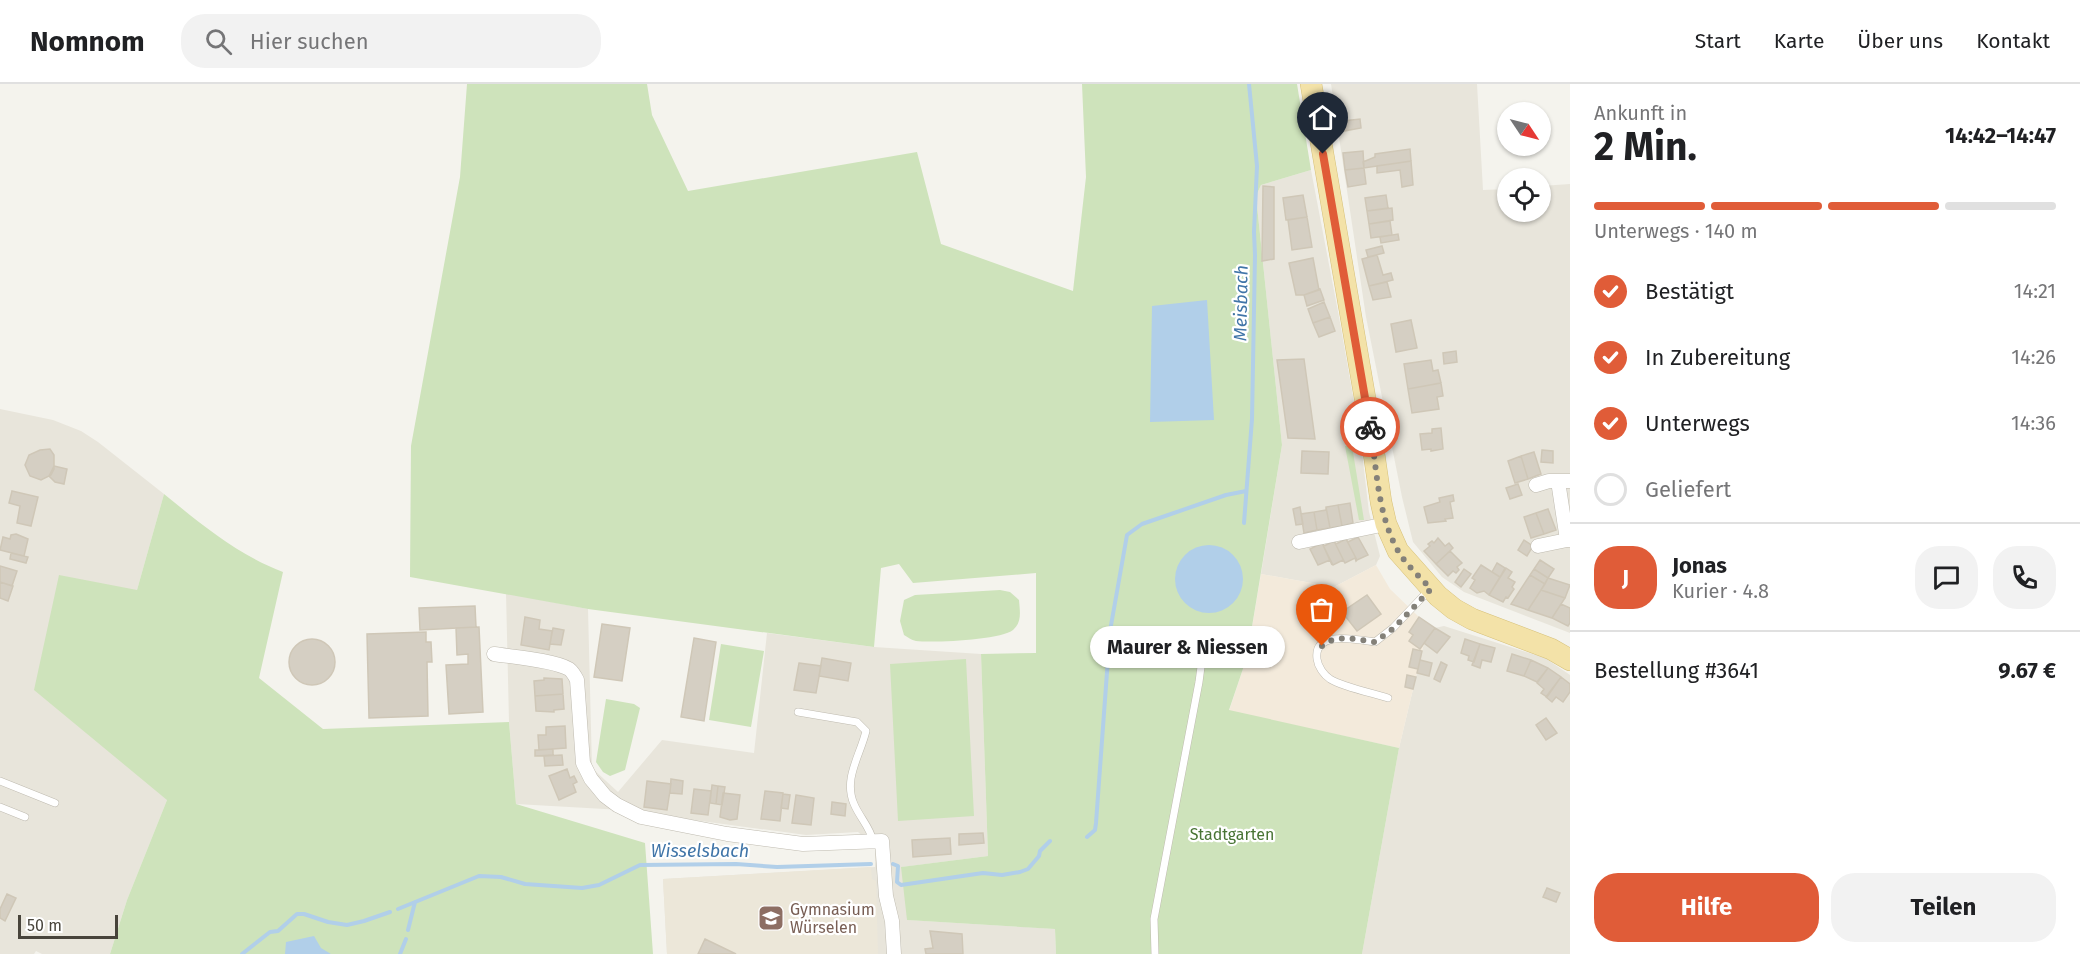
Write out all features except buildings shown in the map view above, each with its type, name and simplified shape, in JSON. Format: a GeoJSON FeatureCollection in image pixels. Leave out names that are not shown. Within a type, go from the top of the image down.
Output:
{"type":"FeatureCollection","features":[{"type":"Feature","properties":{"kind":"main road"},"geometry":{"type":"LineString","coordinates":[[1311,84],[1381,502],[1386,524],[1398,551],[1431,589],[1454,609],[1472,619],[1551,649],[1570,660]]}},
{"type":"Feature","properties":{"kind":"street"},"geometry":{"type":"LineString","coordinates":[[1536,485],[1549,481],[1564,481],[1569,540],[1538,546]]}},
{"type":"Feature","properties":{"kind":"street"},"geometry":{"type":"LineString","coordinates":[[1299,542],[1386,524]]}},
{"type":"Feature","properties":{"kind":"street"},"geometry":{"type":"LineString","coordinates":[[495,654],[556,665],[574,674],[577,680],[583,763],[591,779],[605,796],[641,818],[727,834],[803,844],[878,841],[894,954]]}},
{"type":"Feature","properties":{"kind":"lane"},"geometry":{"type":"LineString","coordinates":[[1388,698],[1331,680],[1321,670],[1317,660],[1318,651],[1329,640],[1339,637],[1375,642],[1394,628],[1431,589]]}},
{"type":"Feature","properties":{"kind":"lane"},"geometry":{"type":"LineString","coordinates":[[1155,954],[1154,919],[1199,682],[1204,644]]}},
{"type":"Feature","properties":{"kind":"lane"},"geometry":{"type":"LineString","coordinates":[[798,712],[857,722],[866,732],[850,780],[850,789],[854,804],[878,841]]}},
{"type":"Feature","properties":{"kind":"lane"},"geometry":{"type":"LineString","coordinates":[[0,781],[55,803]]}},
{"type":"Feature","properties":{"kind":"lane"},"geometry":{"type":"LineString","coordinates":[[0,807],[25,817]]}},
{"type":"Feature","properties":{"kind":"shaded area"},"geometry":{"type":"Polygon","coordinates":[[[1331,84],[1477,84],[1483,190],[1497,189],[1497,222],[1551,222],[1551,185],[1570,184],[1570,633],[1464,592],[1442,577],[1413,542],[1366,317],[1331,84]]]}},
{"type":"Feature","properties":{"kind":"shaded area"},"geometry":{"type":"Polygon","coordinates":[[[1311,170],[1360,436],[1369,512],[1380,556],[1376,565],[1334,587],[1261,574],[1282,445],[1256,196],[1261,185],[1311,170]]]}},
{"type":"Feature","properties":{"kind":"shaded area"},"geometry":{"type":"Polygon","coordinates":[[[0,409],[53,420],[81,431],[164,494],[137,590],[167,800],[127,900],[110,954],[42,954],[36,951],[34,954],[0,954],[0,409]]]}},
{"type":"Feature","properties":{"kind":"shaded area"},"geometry":{"type":"Polygon","coordinates":[[[1376,565],[1390,589],[1419,617],[1424,643],[1399,748],[1229,711],[1247,657],[1261,574],[1334,587],[1376,565]]]}},
{"type":"Feature","properties":{"kind":"shaded area"},"geometry":{"type":"Polygon","coordinates":[[[506,593],[588,609],[592,768],[618,792],[662,740],[754,753],[767,633],[874,647],[981,654],[988,856],[902,867],[908,920],[1055,929],[1056,954],[667,954],[663,879],[875,867],[875,847],[858,832],[806,835],[640,811],[516,804],[509,722],[506,593]]]}},
{"type":"Feature","properties":{"kind":"shaded area"},"geometry":{"type":"Polygon","coordinates":[[[1444,626],[1545,658],[1570,675],[1570,954],[1362,954],[1399,748],[1424,643],[1435,628],[1444,626]]]}},
{"type":"Feature","properties":{"kind":"shaded area","name":"Gymnasium Würselen"},"geometry":{"type":"Polygon","coordinates":[[[871,867],[872,879],[876,881],[878,954],[667,954],[663,879],[871,867]]]}},
{"type":"Feature","properties":{"kind":"green space","name":"Stadtgarten"},"geometry":{"type":"Polygon","coordinates":[[[467,84],[647,84],[652,115],[688,191],[917,152],[941,244],[1073,291],[1086,177],[1082,84],[1297,84],[1311,170],[1261,185],[1256,196],[1282,445],[1247,657],[1229,710],[1399,748],[1362,954],[1056,954],[1055,929],[907,920],[901,867],[988,856],[981,654],[1036,653],[1036,573],[913,583],[899,564],[881,568],[874,647],[588,609],[410,577],[411,446],[460,177],[467,84]]]}},
{"type":"Feature","properties":{"kind":"green space"},"geometry":{"type":"Polygon","coordinates":[[[1345,446],[1352,446],[1364,520],[1359,520],[1345,446]]]}},
{"type":"Feature","properties":{"kind":"green space"},"geometry":{"type":"Polygon","coordinates":[[[164,494],[235,548],[283,572],[259,678],[323,729],[509,722],[516,804],[645,843],[653,954],[110,954],[127,900],[167,800],[34,690],[59,575],[137,590],[164,494]]]}},
{"type":"Feature","properties":{"kind":"green space"},"geometry":{"type":"Polygon","coordinates":[[[1000,590],[1010,592],[1019,600],[1020,616],[1013,630],[995,636],[937,642],[916,641],[904,635],[900,621],[904,600],[915,595],[1000,590]]]}},
{"type":"Feature","properties":{"kind":"green space"},"geometry":{"type":"Polygon","coordinates":[[[721,644],[764,651],[751,727],[709,720],[721,644]]]}},
{"type":"Feature","properties":{"kind":"green space"},"geometry":{"type":"Polygon","coordinates":[[[966,659],[974,816],[898,821],[890,664],[966,659]]]}},
{"type":"Feature","properties":{"kind":"green space"},"geometry":{"type":"Polygon","coordinates":[[[606,699],[634,704],[640,708],[625,770],[610,776],[603,772],[596,762],[606,699]]]}},
{"type":"Feature","properties":{"kind":"water"},"geometry":{"type":"Polygon","coordinates":[[[1207,300],[1214,420],[1150,422],[1152,306],[1207,300]]]}},
{"type":"Feature","properties":{"kind":"water"},"geometry":{"type":"Polygon","coordinates":[[[1202,545],[1216,545],[1228,550],[1238,560],[1243,579],[1238,598],[1228,608],[1216,613],[1202,613],[1190,608],[1180,598],[1175,586],[1175,572],[1180,560],[1190,550],[1202,545]]]}},
{"type":"Feature","properties":{"kind":"water"},"geometry":{"type":"Polygon","coordinates":[[[314,936],[321,948],[331,954],[285,954],[286,942],[314,936]]]}},
{"type":"Feature","properties":{"kind":"waterway","name":"Meisbach"},"geometry":{"type":"LineString","coordinates":[[1244,523],[1252,419],[1257,166],[1249,84]]}},
{"type":"Feature","properties":{"kind":"waterway","name":"Wisselsbach"},"geometry":{"type":"LineString","coordinates":[[1087,837],[1095,830],[1096,823],[1110,631],[1127,535],[1142,524],[1226,495],[1246,491]]}},
{"type":"Feature","properties":{"kind":"waterway","name":"Wisselsbach"},"geometry":{"type":"LineString","coordinates":[[893,864],[898,866],[897,882],[901,885],[983,873],[1002,875],[1028,869],[1050,841]]}},
{"type":"Feature","properties":{"kind":"waterway","name":"Wisselsbach"},"geometry":{"type":"LineString","coordinates":[[398,909],[479,876],[501,877],[525,884],[582,888],[599,885],[640,865],[736,864],[777,867],[871,864]]}},
{"type":"Feature","properties":{"kind":"waterway"},"geometry":{"type":"LineString","coordinates":[[408,930],[415,902]]}},
{"type":"Feature","properties":{"kind":"waterway","name":"Wisselsbach"},"geometry":{"type":"LineString","coordinates":[[242,954],[270,932],[278,931],[297,914],[347,925],[390,912]]}},
{"type":"Feature","properties":{"kind":"waterway"},"geometry":{"type":"LineString","coordinates":[[400,954],[406,939]]}},
{"type":"Feature","properties":{"kind":"way so far"},"geometry":{"type":"LineString","coordinates":[[1322,646],[1329,640],[1339,637],[1375,642],[1394,628],[1431,589],[1398,551],[1386,524],[1370,427]]}},
{"type":"Feature","properties":{"kind":"place","name":"Maurer & Niessen"},"geometry":{"type":"Point","coordinates":[1322,646]}},
{"type":"Feature","properties":{"kind":"place","name":"Gymnasium Würselen"},"geometry":{"type":"Point","coordinates":[771,918]}},
{"type":"Feature","properties":{"kind":"route"},"geometry":{"type":"LineString","coordinates":[[1323,154],[1370,427]]}}]}
